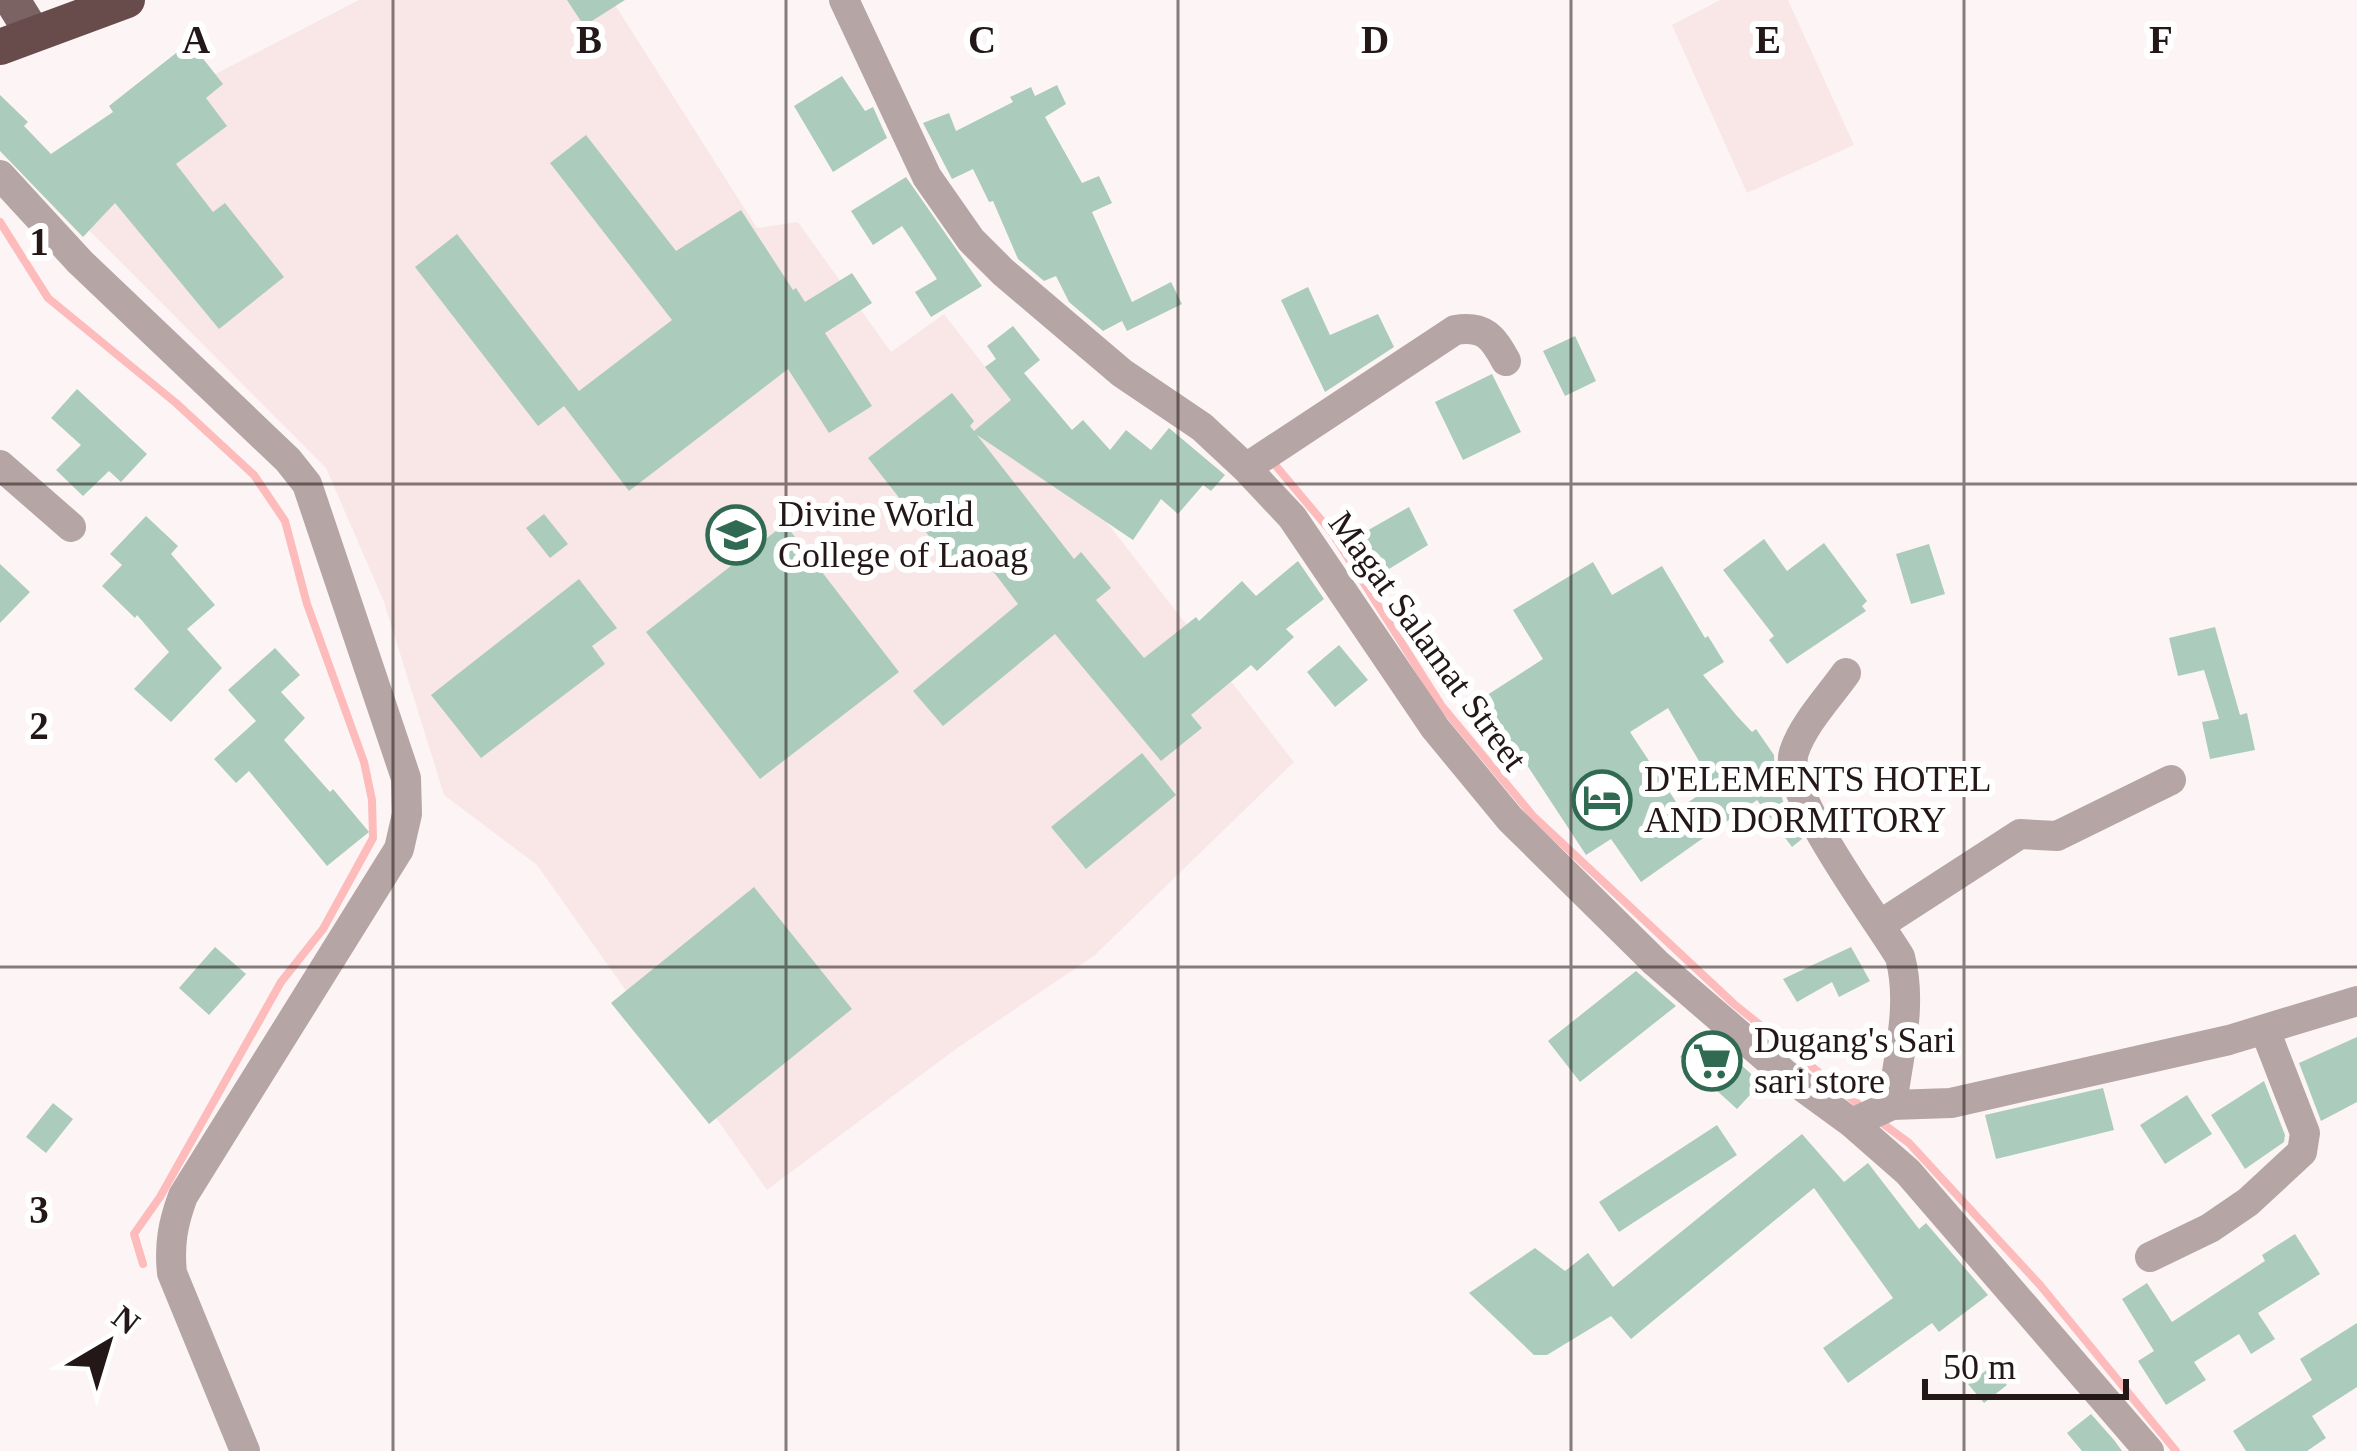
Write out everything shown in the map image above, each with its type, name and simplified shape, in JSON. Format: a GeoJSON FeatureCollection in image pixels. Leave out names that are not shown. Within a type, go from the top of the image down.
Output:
{"type":"FeatureCollection","features":[{"type":"Feature","properties":{"kind":"highway"},"geometry":{"type":"LineString","coordinates":[[17,41],[127,0]]}},
{"type":"Feature","properties":{"kind":"main road"},"geometry":{"type":"LineString","coordinates":[[12,0],[17,41]]}},
{"type":"Feature","properties":{"kind":"street","name":"Magat Salamat Street"},"geometry":{"type":"LineString","coordinates":[[844,0],[927,176],[971,240],[1122,373],[1202,427],[1246,468],[1292,517],[1435,728],[1510,819],[1656,963],[1785,1074],[1871,1114],[1908,1172],[2149,1451]]}},
{"type":"Feature","properties":{"kind":"street"},"geometry":{"type":"LineString","coordinates":[[0,175],[80,262],[288,460],[307,484],[406,778],[407,814],[399,849],[183,1196],[174,1222],[169,1247],[172,1273],[245,1451]]}},
{"type":"Feature","properties":{"kind":"street"},"geometry":{"type":"LineString","coordinates":[[1246,468],[1455,330],[1483,330],[1495,339],[1506,361]]}},
{"type":"Feature","properties":{"kind":"street"},"geometry":{"type":"LineString","coordinates":[[0,465],[71,527]]}},
{"type":"Feature","properties":{"kind":"street"},"geometry":{"type":"LineString","coordinates":[[1846,673],[1798,740],[1792,771],[1818,830],[1900,957],[1906,980],[1871,1114],[1951,1103],[2265,1030],[2357,1001]]}},
{"type":"Feature","properties":{"kind":"street"},"geometry":{"type":"LineString","coordinates":[[1881,925],[2020,834],[2057,836],[2171,780]]}},
{"type":"Feature","properties":{"kind":"street"},"geometry":{"type":"LineString","coordinates":[[2150,1257],[2210,1228],[2248,1202],[2302,1152],[2305,1133],[2265,1030]]}},
{"type":"Feature","properties":{"kind":"shaded area","name":"Divine World College of Laoag"},"geometry":{"type":"Polygon","coordinates":[[[359,0],[612,0],[757,228],[798,222],[891,352],[944,314],[1294,762],[1094,956],[956,1049],[767,1190],[537,865],[444,795],[384,602],[326,468],[29,170],[359,0]]]}},
{"type":"Feature","properties":{"kind":"shaded area"},"geometry":{"type":"Polygon","coordinates":[[[1720,0],[1788,0],[1854,145],[1747,193],[1672,25],[1720,0]]]}},
{"type":"Feature","properties":{"kind":"building"},"geometry":{"type":"Polygon","coordinates":[[[567,0],[625,0],[584,26],[567,0]]]}},
{"type":"Feature","properties":{"kind":"building"},"geometry":{"type":"Polygon","coordinates":[[[190,42],[223,84],[206,98],[227,126],[176,164],[213,212],[225,203],[284,277],[219,329],[115,203],[83,237],[0,151],[0,95],[51,154],[113,112],[109,106],[190,42]]]}},
{"type":"Feature","properties":{"kind":"building"},"geometry":{"type":"Polygon","coordinates":[[[842,76],[865,111],[873,107],[887,138],[833,172],[794,106],[842,76]]]}},
{"type":"Feature","properties":{"kind":"building"},"geometry":{"type":"Polygon","coordinates":[[[1057,85],[1066,104],[1045,117],[1082,183],[1099,176],[1112,203],[1092,212],[1132,302],[1171,282],[1182,304],[1127,331],[1122,321],[1103,331],[1069,302],[1056,276],[1044,281],[1018,259],[973,169],[952,179],[923,123],[949,113],[956,131],[1013,102],[1010,97],[1031,87],[1035,96],[1057,85]]]}},
{"type":"Feature","properties":{"kind":"building"},"geometry":{"type":"Polygon","coordinates":[[[586,135],[676,251],[741,210],[805,302],[852,273],[872,303],[825,333],[872,406],[829,433],[788,369],[629,491],[564,406],[538,426],[415,267],[457,234],[579,391],[672,320],[550,163],[586,135]]]}},
{"type":"Feature","properties":{"kind":"building"},"geometry":{"type":"Polygon","coordinates":[[[906,177],[982,286],[931,317],[915,292],[937,279],[902,226],[873,245],[851,211],[906,177]]]}},
{"type":"Feature","properties":{"kind":"building"},"geometry":{"type":"Polygon","coordinates":[[[1308,287],[1330,335],[1378,314],[1394,347],[1325,392],[1281,300],[1308,287]]]}},
{"type":"Feature","properties":{"kind":"building"},"geometry":{"type":"Polygon","coordinates":[[[1013,326],[1040,360],[1024,373],[1072,430],[1083,420],[1110,450],[1126,430],[1151,450],[1169,428],[1225,475],[1211,491],[1203,485],[1178,514],[1161,499],[1133,540],[977,435],[1074,559],[1081,552],[1111,588],[1096,600],[1144,658],[1196,617],[1199,621],[1242,581],[1256,596],[1298,561],[1324,599],[1286,629],[1294,637],[1257,671],[1251,665],[1191,715],[1202,728],[1161,761],[1055,634],[943,726],[913,691],[1018,604],[977,550],[954,568],[868,458],[952,393],[974,421],[970,426],[974,431],[1011,400],[985,367],[996,359],[987,346],[1013,326]]]}},
{"type":"Feature","properties":{"kind":"building"},"geometry":{"type":"Polygon","coordinates":[[[1575,336],[1596,381],[1565,396],[1543,351],[1575,336]]]}},
{"type":"Feature","properties":{"kind":"building"},"geometry":{"type":"Polygon","coordinates":[[[1492,374],[1521,432],[1463,460],[1435,402],[1492,374]]]}},
{"type":"Feature","properties":{"kind":"building"},"geometry":{"type":"Polygon","coordinates":[[[77,389],[147,454],[121,482],[109,471],[83,496],[56,470],[81,445],[51,418],[77,389]]]}},
{"type":"Feature","properties":{"kind":"building"},"geometry":{"type":"Polygon","coordinates":[[[1409,507],[1428,545],[1376,577],[1356,537],[1409,507]]]}},
{"type":"Feature","properties":{"kind":"building"},"geometry":{"type":"Polygon","coordinates":[[[544,514],[568,544],[550,558],[526,528],[544,514]]]}},
{"type":"Feature","properties":{"kind":"building"},"geometry":{"type":"Polygon","coordinates":[[[146,516],[178,546],[171,554],[215,605],[187,629],[222,668],[171,722],[134,689],[169,652],[137,615],[135,618],[102,586],[122,565],[110,554],[146,516]]]}},
{"type":"Feature","properties":{"kind":"building"},"geometry":{"type":"Polygon","coordinates":[[[785,524],[899,672],[760,779],[646,632],[785,524]]]}},
{"type":"Feature","properties":{"kind":"building"},"geometry":{"type":"Polygon","coordinates":[[[1764,539],[1787,571],[1824,543],[1867,601],[1862,606],[1866,611],[1787,664],[1769,640],[1774,636],[1723,570],[1764,539]]]}},
{"type":"Feature","properties":{"kind":"building"},"geometry":{"type":"Polygon","coordinates":[[[1929,544],[1945,594],[1911,604],[1896,554],[1929,544]]]}},
{"type":"Feature","properties":{"kind":"building"},"geometry":{"type":"Polygon","coordinates":[[[1593,562],[1612,595],[1662,566],[1724,662],[1703,675],[1752,732],[1756,729],[1774,755],[1783,801],[1802,839],[1792,847],[1757,800],[1641,882],[1611,839],[1586,855],[1523,759],[1503,771],[1464,710],[1543,659],[1513,610],[1593,562]],[[1668,708],[1630,732],[1680,808],[1713,785],[1668,708]]]}},
{"type":"Feature","properties":{"kind":"building"},"geometry":{"type":"Polygon","coordinates":[[[0,564],[30,592],[0,623],[0,564]]]}},
{"type":"Feature","properties":{"kind":"building"},"geometry":{"type":"Polygon","coordinates":[[[579,579],[617,628],[592,646],[605,664],[481,758],[431,695],[579,579]]]}},
{"type":"Feature","properties":{"kind":"building"},"geometry":{"type":"Polygon","coordinates":[[[2215,627],[2240,715],[2247,713],[2255,750],[2210,759],[2202,722],[2219,719],[2204,670],[2178,676],[2169,638],[2215,627]]]}},
{"type":"Feature","properties":{"kind":"building"},"geometry":{"type":"Polygon","coordinates":[[[1339,645],[1368,680],[1335,707],[1307,672],[1339,645]]]}},
{"type":"Feature","properties":{"kind":"building"},"geometry":{"type":"Polygon","coordinates":[[[275,648],[300,675],[281,692],[305,718],[284,740],[369,832],[327,866],[249,771],[236,783],[214,759],[256,721],[228,690],[275,648]]]}},
{"type":"Feature","properties":{"kind":"building"},"geometry":{"type":"Polygon","coordinates":[[[1142,753],[1176,795],[1086,869],[1051,827],[1142,753]]]}},
{"type":"Feature","properties":{"kind":"building"},"geometry":{"type":"Polygon","coordinates":[[[754,887],[852,1009],[709,1124],[611,1003],[754,887]]]}},
{"type":"Feature","properties":{"kind":"building"},"geometry":{"type":"Polygon","coordinates":[[[215,947],[246,974],[209,1015],[179,988],[215,947]]]}},
{"type":"Feature","properties":{"kind":"building"},"geometry":{"type":"Polygon","coordinates":[[[1851,947],[1870,981],[1839,997],[1832,982],[1797,1002],[1783,979],[1851,947]]]}},
{"type":"Feature","properties":{"kind":"building"},"geometry":{"type":"Polygon","coordinates":[[[1636,971],[1676,1006],[1580,1082],[1548,1041],[1636,971]]]}},
{"type":"Feature","properties":{"kind":"building"},"geometry":{"type":"Polygon","coordinates":[[[1704,1031],[1761,1083],[1737,1109],[1680,1057],[1704,1031]]]}},
{"type":"Feature","properties":{"kind":"building"},"geometry":{"type":"Polygon","coordinates":[[[2357,1037],[2357,1102],[2321,1121],[2299,1063],[2357,1037]]]}},
{"type":"Feature","properties":{"kind":"building"},"geometry":{"type":"Polygon","coordinates":[[[2264,1081],[2284,1142],[2245,1169],[2211,1115],[2264,1081]]]}},
{"type":"Feature","properties":{"kind":"building"},"geometry":{"type":"Polygon","coordinates":[[[2103,1088],[2114,1130],[1996,1159],[1985,1115],[2103,1088]]]}},
{"type":"Feature","properties":{"kind":"building"},"geometry":{"type":"Polygon","coordinates":[[[2187,1095],[2212,1134],[2165,1164],[2140,1125],[2187,1095]]]}},
{"type":"Feature","properties":{"kind":"building"},"geometry":{"type":"Polygon","coordinates":[[[53,1103],[73,1119],[46,1153],[26,1137],[53,1103]]]}},
{"type":"Feature","properties":{"kind":"building"},"geometry":{"type":"Polygon","coordinates":[[[1717,1125],[1737,1155],[1619,1232],[1599,1202],[1717,1125]]]}},
{"type":"Feature","properties":{"kind":"building"},"geometry":{"type":"Polygon","coordinates":[[[1802,1134],[1844,1182],[1868,1163],[1919,1229],[1926,1223],[1988,1295],[1939,1332],[1932,1323],[1848,1383],[1823,1348],[1893,1298],[1814,1188],[1631,1339],[1611,1316],[1547,1355],[1534,1355],[1469,1293],[1535,1248],[1565,1271],[1588,1253],[1613,1287],[1802,1134]]]}},
{"type":"Feature","properties":{"kind":"building"},"geometry":{"type":"Polygon","coordinates":[[[2295,1234],[2320,1274],[2258,1313],[2275,1339],[2251,1354],[2239,1334],[2194,1362],[2206,1380],[2166,1405],[2138,1361],[2154,1351],[2122,1299],[2147,1283],[2172,1322],[2265,1261],[2262,1255],[2295,1234]]]}},
{"type":"Feature","properties":{"kind":"building"},"geometry":{"type":"Polygon","coordinates":[[[2357,1323],[2357,1387],[2312,1416],[2326,1438],[2307,1451],[2246,1451],[2233,1431],[2312,1380],[2300,1359],[2357,1323]]]}},
{"type":"Feature","properties":{"kind":"building"},"geometry":{"type":"Polygon","coordinates":[[[1992,1366],[2007,1385],[1984,1403],[1968,1384],[1992,1366]]]}},
{"type":"Feature","properties":{"kind":"building"},"geometry":{"type":"Polygon","coordinates":[[[2091,1414],[2122,1451],[2082,1451],[2067,1433],[2091,1414]]]}},
{"type":"Feature","properties":{"kind":"waterway"},"geometry":{"type":"LineString","coordinates":[[0,222],[48,298],[176,403],[254,475],[285,521],[307,604],[364,762],[372,800],[373,838],[323,929],[281,982],[160,1197],[134,1234],[143,1264]]}},
{"type":"Feature","properties":{"kind":"waterway"},"geometry":{"type":"LineString","coordinates":[[1276,466],[1333,534],[1441,705],[1533,816],[1734,1004],[1862,1107]]}},
{"type":"Feature","properties":{"kind":"waterway"},"geometry":{"type":"LineString","coordinates":[[1878,1120],[1909,1143],[2040,1285],[2176,1451]]}},
{"type":"Feature","properties":{"kind":"place","name":"Divine World College of Laoag"},"geometry":{"type":"Point","coordinates":[736,535]}},
{"type":"Feature","properties":{"kind":"place","name":"D'ELEMENTS HOTEL AND DORMITORY"},"geometry":{"type":"Point","coordinates":[1602,800]}},
{"type":"Feature","properties":{"kind":"place","name":"Dugang's Sari sari store"},"geometry":{"type":"Point","coordinates":[1712,1061]}}]}
